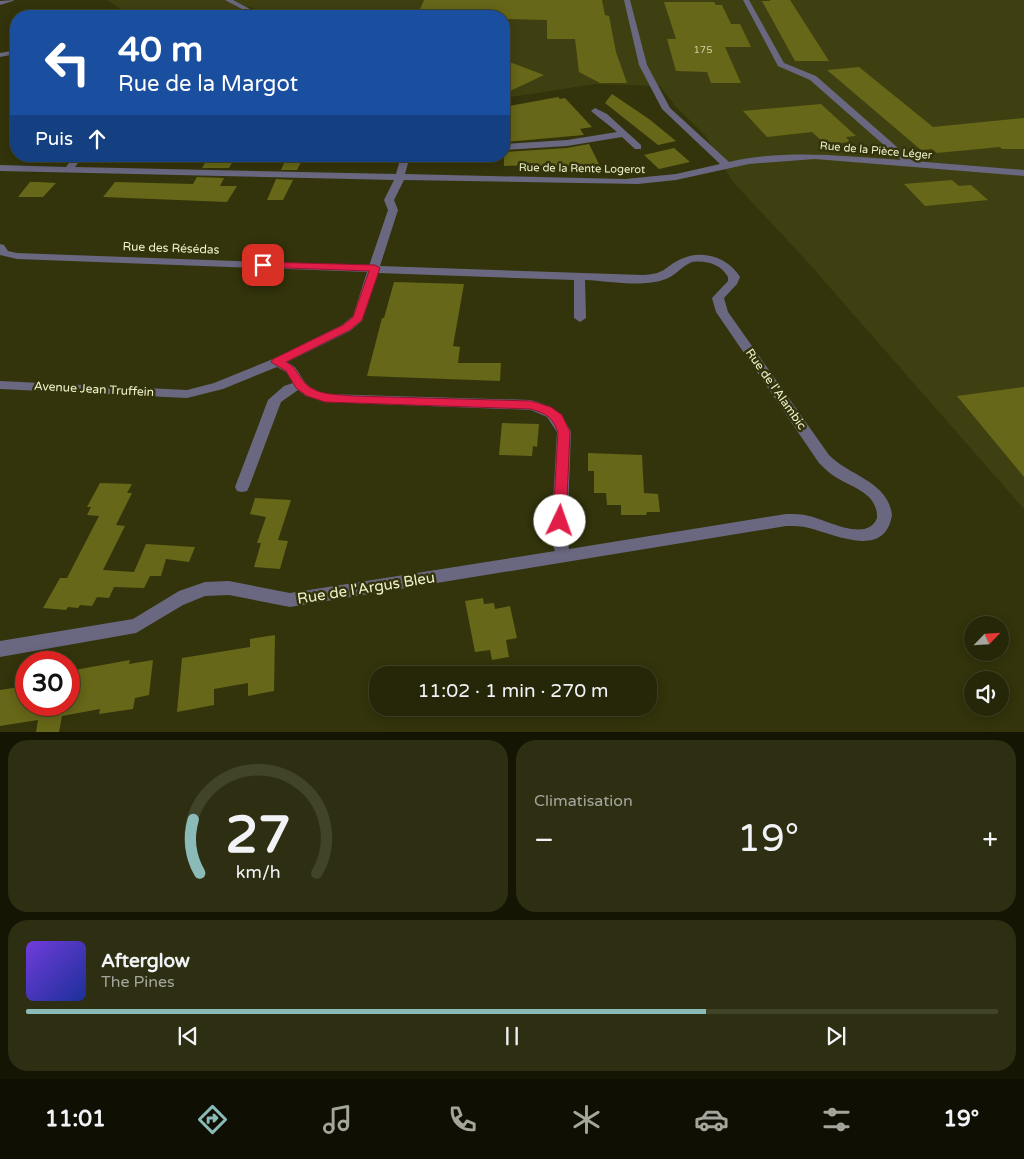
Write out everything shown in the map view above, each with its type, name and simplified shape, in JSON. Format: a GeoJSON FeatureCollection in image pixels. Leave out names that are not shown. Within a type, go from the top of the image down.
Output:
{"type":"FeatureCollection","features":[{"type":"Feature","properties":{"kind":"street"},"geometry":{"type":"LineString","coordinates":[[0,4],[11,0]]}},
{"type":"Feature","properties":{"kind":"street"},"geometry":{"type":"LineString","coordinates":[[228,0],[248,10]]}},
{"type":"Feature","properties":{"kind":"street"},"geometry":{"type":"LineString","coordinates":[[627,0],[643,65],[666,109],[727,166]]}},
{"type":"Feature","properties":{"kind":"street"},"geometry":{"type":"LineString","coordinates":[[746,0],[781,64],[813,78],[911,164]]}},
{"type":"Feature","properties":{"kind":"street"},"geometry":{"type":"LineString","coordinates":[[595,111],[604,116],[638,147]]}},
{"type":"Feature","properties":{"kind":"street"},"geometry":{"type":"LineString","coordinates":[[510,147],[551,145],[624,134]]}},
{"type":"Feature","properties":{"kind":"street","name":"Rue de la Pièce Léger"},"geometry":{"type":"LineString","coordinates":[[712,171],[727,166],[782,157],[815,156],[1024,173]]}},
{"type":"Feature","properties":{"kind":"street"},"geometry":{"type":"LineString","coordinates":[[68,170],[74,162]]}},
{"type":"Feature","properties":{"kind":"street","name":"Avenue Jean Truffein"},"geometry":{"type":"LineString","coordinates":[[0,385],[187,394],[218,386],[277,362],[346,328],[358,318],[393,210],[389,200],[404,162]]}},
{"type":"Feature","properties":{"kind":"street","name":"Rue de la Rente Logerot"},"geometry":{"type":"LineString","coordinates":[[0,168],[625,182],[668,179],[712,171]]}},
{"type":"Feature","properties":{"kind":"street","name":"Rue des Résédas"},"geometry":{"type":"LineString","coordinates":[[0,247],[4,253],[17,256],[375,268]]}},
{"type":"Feature","properties":{"kind":"street","name":"Rue de l'Alambic"},"geometry":{"type":"LineString","coordinates":[[375,268],[579,277],[660,277],[673,271],[683,262],[697,259],[717,261],[727,266],[734,277],[718,298],[722,312],[824,459],[836,471],[872,491],[881,501],[885,513],[884,523],[876,530],[865,534],[851,535],[836,532],[814,523],[786,520],[564,557]]}},
{"type":"Feature","properties":{"kind":"street"},"geometry":{"type":"LineString","coordinates":[[579,277],[580,318]]}},
{"type":"Feature","properties":{"kind":"street"},"geometry":{"type":"LineString","coordinates":[[277,362],[291,369],[300,385],[311,393],[325,398],[531,405],[552,413],[558,418],[564,432],[559,539],[564,557]]}},
{"type":"Feature","properties":{"kind":"street"},"geometry":{"type":"LineString","coordinates":[[242,487],[275,400],[289,389],[300,385]]}},
{"type":"Feature","properties":{"kind":"street","name":"Rue de l'Argus Bleu"},"geometry":{"type":"LineString","coordinates":[[0,649],[136,626],[192,593],[209,588],[236,589],[274,599],[290,600],[564,557]]}},
{"type":"Feature","properties":{"kind":"shaded area"},"geometry":{"type":"Polygon","coordinates":[[[107,0],[1024,0],[1024,509],[805,259],[733,182],[705,135],[676,107],[660,86],[595,84],[510,97],[510,10],[258,10],[251,7],[233,10],[121,9],[107,0]]]}},
{"type":"Feature","properties":{"kind":"building"},"geometry":{"type":"Polygon","coordinates":[[[424,0],[602,0],[605,15],[609,16],[616,52],[627,83],[600,83],[579,72],[575,39],[547,39],[547,20],[510,19],[510,10],[420,10],[424,0]]]}},
{"type":"Feature","properties":{"kind":"building"},"geometry":{"type":"Polygon","coordinates":[[[790,0],[829,61],[795,61],[762,1],[790,0]]]}},
{"type":"Feature","properties":{"kind":"building"},"geometry":{"type":"Polygon","coordinates":[[[664,2],[714,2],[716,5],[722,5],[731,24],[740,24],[751,47],[725,47],[741,83],[711,83],[707,72],[676,71],[667,39],[676,39],[664,2]]]}},
{"type":"Feature","properties":{"kind":"building"},"geometry":{"type":"Polygon","coordinates":[[[510,62],[544,75],[510,91],[510,62]]]}},
{"type":"Feature","properties":{"kind":"building"},"geometry":{"type":"Polygon","coordinates":[[[859,67],[933,127],[1024,118],[1024,149],[1002,149],[1000,147],[937,153],[932,149],[921,150],[827,70],[859,67]]]}},
{"type":"Feature","properties":{"kind":"building"},"geometry":{"type":"Polygon","coordinates":[[[612,94],[649,119],[676,141],[658,145],[605,103],[612,94]]]}},
{"type":"Feature","properties":{"kind":"building"},"geometry":{"type":"Polygon","coordinates":[[[558,97],[560,99],[565,98],[592,127],[580,129],[584,135],[510,141],[510,106],[558,97]]]}},
{"type":"Feature","properties":{"kind":"building"},"geometry":{"type":"Polygon","coordinates":[[[821,104],[856,136],[846,137],[850,142],[825,144],[812,132],[767,137],[743,111],[821,104]]]}},
{"type":"Feature","properties":{"kind":"building"},"geometry":{"type":"Polygon","coordinates":[[[589,144],[599,164],[534,168],[534,165],[504,166],[504,162],[510,162],[510,152],[567,148],[589,144]]]}},
{"type":"Feature","properties":{"kind":"building"},"geometry":{"type":"Polygon","coordinates":[[[674,148],[690,162],[659,169],[644,155],[674,148]]]}},
{"type":"Feature","properties":{"kind":"building"},"geometry":{"type":"Polygon","coordinates":[[[206,162],[232,162],[229,168],[202,168],[206,162]]]}},
{"type":"Feature","properties":{"kind":"building"},"geometry":{"type":"Polygon","coordinates":[[[284,162],[301,162],[297,170],[281,170],[284,162]]]}},
{"type":"Feature","properties":{"kind":"building"},"geometry":{"type":"Polygon","coordinates":[[[197,177],[224,178],[220,186],[237,186],[227,202],[103,197],[115,182],[193,184],[197,177]]]}},
{"type":"Feature","properties":{"kind":"building"},"geometry":{"type":"Polygon","coordinates":[[[276,179],[293,180],[283,200],[267,200],[276,179]]]}},
{"type":"Feature","properties":{"kind":"building"},"geometry":{"type":"Polygon","coordinates":[[[952,180],[959,186],[971,185],[988,200],[925,206],[904,184],[952,180]]]}},
{"type":"Feature","properties":{"kind":"building"},"geometry":{"type":"Polygon","coordinates":[[[30,182],[56,183],[43,197],[18,197],[30,182]]]}},
{"type":"Feature","properties":{"kind":"building"},"geometry":{"type":"Polygon","coordinates":[[[394,282],[464,284],[453,346],[460,347],[458,363],[501,363],[500,381],[367,376],[382,318],[384,318],[394,282]]]}},
{"type":"Feature","properties":{"kind":"building"},"geometry":{"type":"Polygon","coordinates":[[[1024,387],[1024,477],[957,396],[1024,387]]]}},
{"type":"Feature","properties":{"kind":"building"},"geometry":{"type":"Polygon","coordinates":[[[502,423],[539,424],[537,447],[533,446],[532,456],[499,455],[502,423]]]}},
{"type":"Feature","properties":{"kind":"building"},"geometry":{"type":"Polygon","coordinates":[[[588,453],[642,455],[644,493],[658,494],[660,512],[647,512],[646,515],[621,515],[621,505],[607,505],[606,493],[594,493],[594,471],[588,471],[588,453]]]}},
{"type":"Feature","properties":{"kind":"building"},"geometry":{"type":"Polygon","coordinates":[[[100,483],[132,484],[127,493],[132,493],[116,525],[125,526],[103,570],[134,572],[146,544],[195,547],[189,562],[166,559],[161,576],[150,576],[144,588],[114,587],[109,598],[97,597],[92,606],[80,605],[78,608],[68,607],[66,610],[43,608],[60,578],[67,578],[99,516],[87,515],[91,507],[87,507],[100,483]]]}},
{"type":"Feature","properties":{"kind":"building"},"geometry":{"type":"Polygon","coordinates":[[[255,498],[291,500],[278,540],[288,541],[280,569],[254,567],[261,543],[257,543],[266,517],[250,514],[255,498]]]}},
{"type":"Feature","properties":{"kind":"building"},"geometry":{"type":"Polygon","coordinates":[[[483,598],[484,604],[494,603],[495,609],[510,606],[517,638],[506,640],[509,657],[492,660],[490,650],[475,652],[465,601],[483,598]]]}},
{"type":"Feature","properties":{"kind":"building"},"geometry":{"type":"Polygon","coordinates":[[[275,635],[274,691],[248,696],[248,683],[214,689],[214,705],[177,712],[182,658],[250,647],[250,639],[275,635]]]}},
{"type":"Feature","properties":{"kind":"building"},"geometry":{"type":"Polygon","coordinates":[[[130,660],[129,664],[153,660],[149,695],[135,698],[133,709],[99,714],[100,709],[80,713],[80,669],[130,660]]]}},
{"type":"Feature","properties":{"kind":"building"},"geometry":{"type":"Polygon","coordinates":[[[15,688],[15,716],[62,716],[59,732],[36,732],[38,720],[0,726],[0,690],[15,688]]]}},
{"type":"Feature","properties":{"kind":"route"},"geometry":{"type":"LineString","coordinates":[[263,265],[375,268],[358,318],[346,328],[277,362],[291,369],[300,385],[311,393],[325,398],[353,400],[531,405],[547,410],[558,418],[564,432],[560,521]]}}]}
